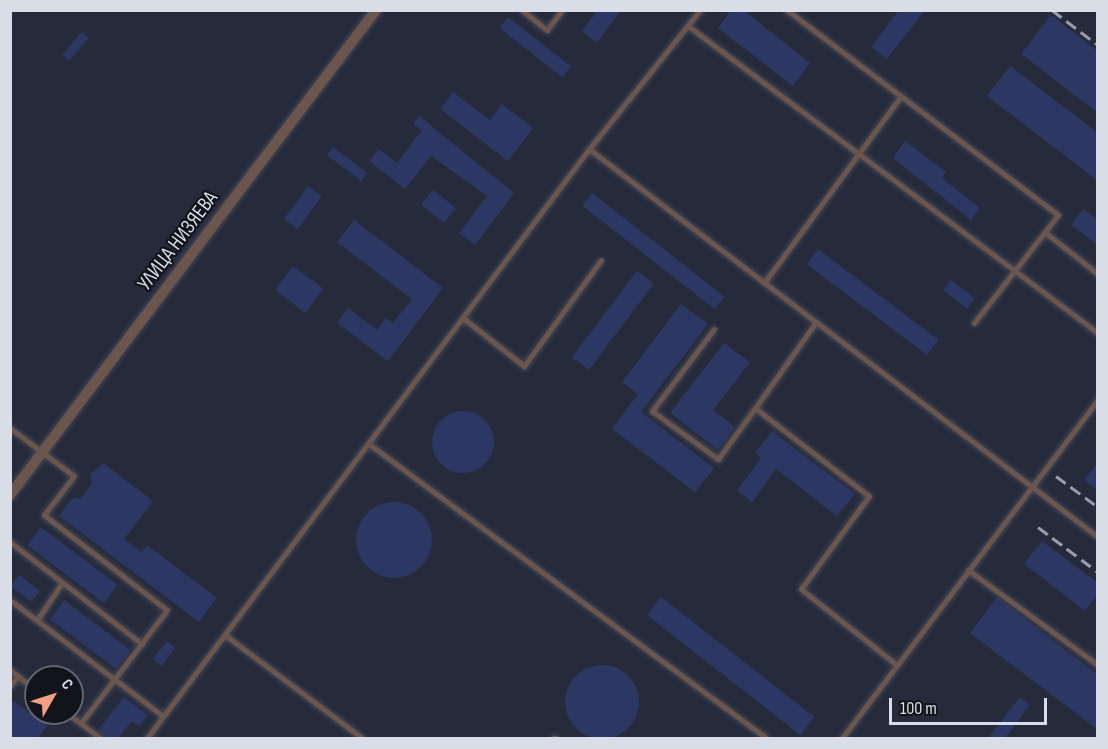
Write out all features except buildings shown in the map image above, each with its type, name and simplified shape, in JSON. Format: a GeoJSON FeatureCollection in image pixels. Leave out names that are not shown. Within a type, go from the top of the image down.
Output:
{"type":"FeatureCollection","features":[{"type":"Feature","properties":{"kind":"street","name":"УЛИЦА НИЗЯЕВА"},"geometry":{"type":"LineString","coordinates":[[10,495],[376,10]]}},
{"type":"Feature","properties":{"kind":"lane"},"geometry":{"type":"LineString","coordinates":[[522,10],[547,30],[562,10]]}},
{"type":"Feature","properties":{"kind":"lane"},"geometry":{"type":"LineString","coordinates":[[147,738],[589,149],[700,10]]}},
{"type":"Feature","properties":{"kind":"lane"},"geometry":{"type":"LineString","coordinates":[[787,10],[1058,215],[974,323]]}},
{"type":"Feature","properties":{"kind":"lane"},"geometry":{"type":"LineString","coordinates":[[688,26],[1098,333]]}},
{"type":"Feature","properties":{"kind":"lane"},"geometry":{"type":"LineString","coordinates":[[764,283],[900,97]]}},
{"type":"Feature","properties":{"kind":"lane"},"geometry":{"type":"LineString","coordinates":[[589,149],[1098,537]]}},
{"type":"Feature","properties":{"kind":"lane"},"geometry":{"type":"LineString","coordinates":[[1046,233],[1098,274]]}},
{"type":"Feature","properties":{"kind":"lane"},"geometry":{"type":"LineString","coordinates":[[463,318],[524,366],[601,260]]}},
{"type":"Feature","properties":{"kind":"lane"},"geometry":{"type":"LineString","coordinates":[[714,329],[652,411],[718,459],[816,322]]}},
{"type":"Feature","properties":{"kind":"lane"},"geometry":{"type":"LineString","coordinates":[[842,738],[1098,399]]}},
{"type":"Feature","properties":{"kind":"lane"},"geometry":{"type":"LineString","coordinates":[[755,408],[869,496],[801,589],[897,664]]}},
{"type":"Feature","properties":{"kind":"lane"},"geometry":{"type":"LineString","coordinates":[[10,428],[74,477],[44,515],[167,610],[84,719]]}},
{"type":"Feature","properties":{"kind":"lane"},"geometry":{"type":"LineString","coordinates":[[369,444],[767,738]]}},
{"type":"Feature","properties":{"kind":"lane"},"geometry":{"type":"LineString","coordinates":[[10,542],[142,644]]}},
{"type":"Feature","properties":{"kind":"lane"},"geometry":{"type":"LineString","coordinates":[[968,570],[1098,665]]}},
{"type":"Feature","properties":{"kind":"lane"},"geometry":{"type":"LineString","coordinates":[[37,620],[63,583]]}},
{"type":"Feature","properties":{"kind":"lane"},"geometry":{"type":"LineString","coordinates":[[10,600],[163,716]]}},
{"type":"Feature","properties":{"kind":"lane"},"geometry":{"type":"LineString","coordinates":[[225,634],[362,738]]}},
{"type":"Feature","properties":{"kind":"lane"},"geometry":{"type":"LineString","coordinates":[[10,670],[24,681]]}},
{"type":"Feature","properties":{"kind":"lane"},"geometry":{"type":"LineString","coordinates":[[10,686],[18,676]]}},
{"type":"Feature","properties":{"kind":"lane"},"geometry":{"type":"LineString","coordinates":[[84,725],[100,738]]}},
{"type":"Feature","properties":{"kind":"railway"},"geometry":{"type":"LineString","coordinates":[[1052,10],[1098,45]]}},
{"type":"Feature","properties":{"kind":"railway"},"geometry":{"type":"LineString","coordinates":[[1056,476],[1098,507]]}},
{"type":"Feature","properties":{"kind":"railway"},"geometry":{"type":"LineString","coordinates":[[1038,527],[1098,572]]}}]}
